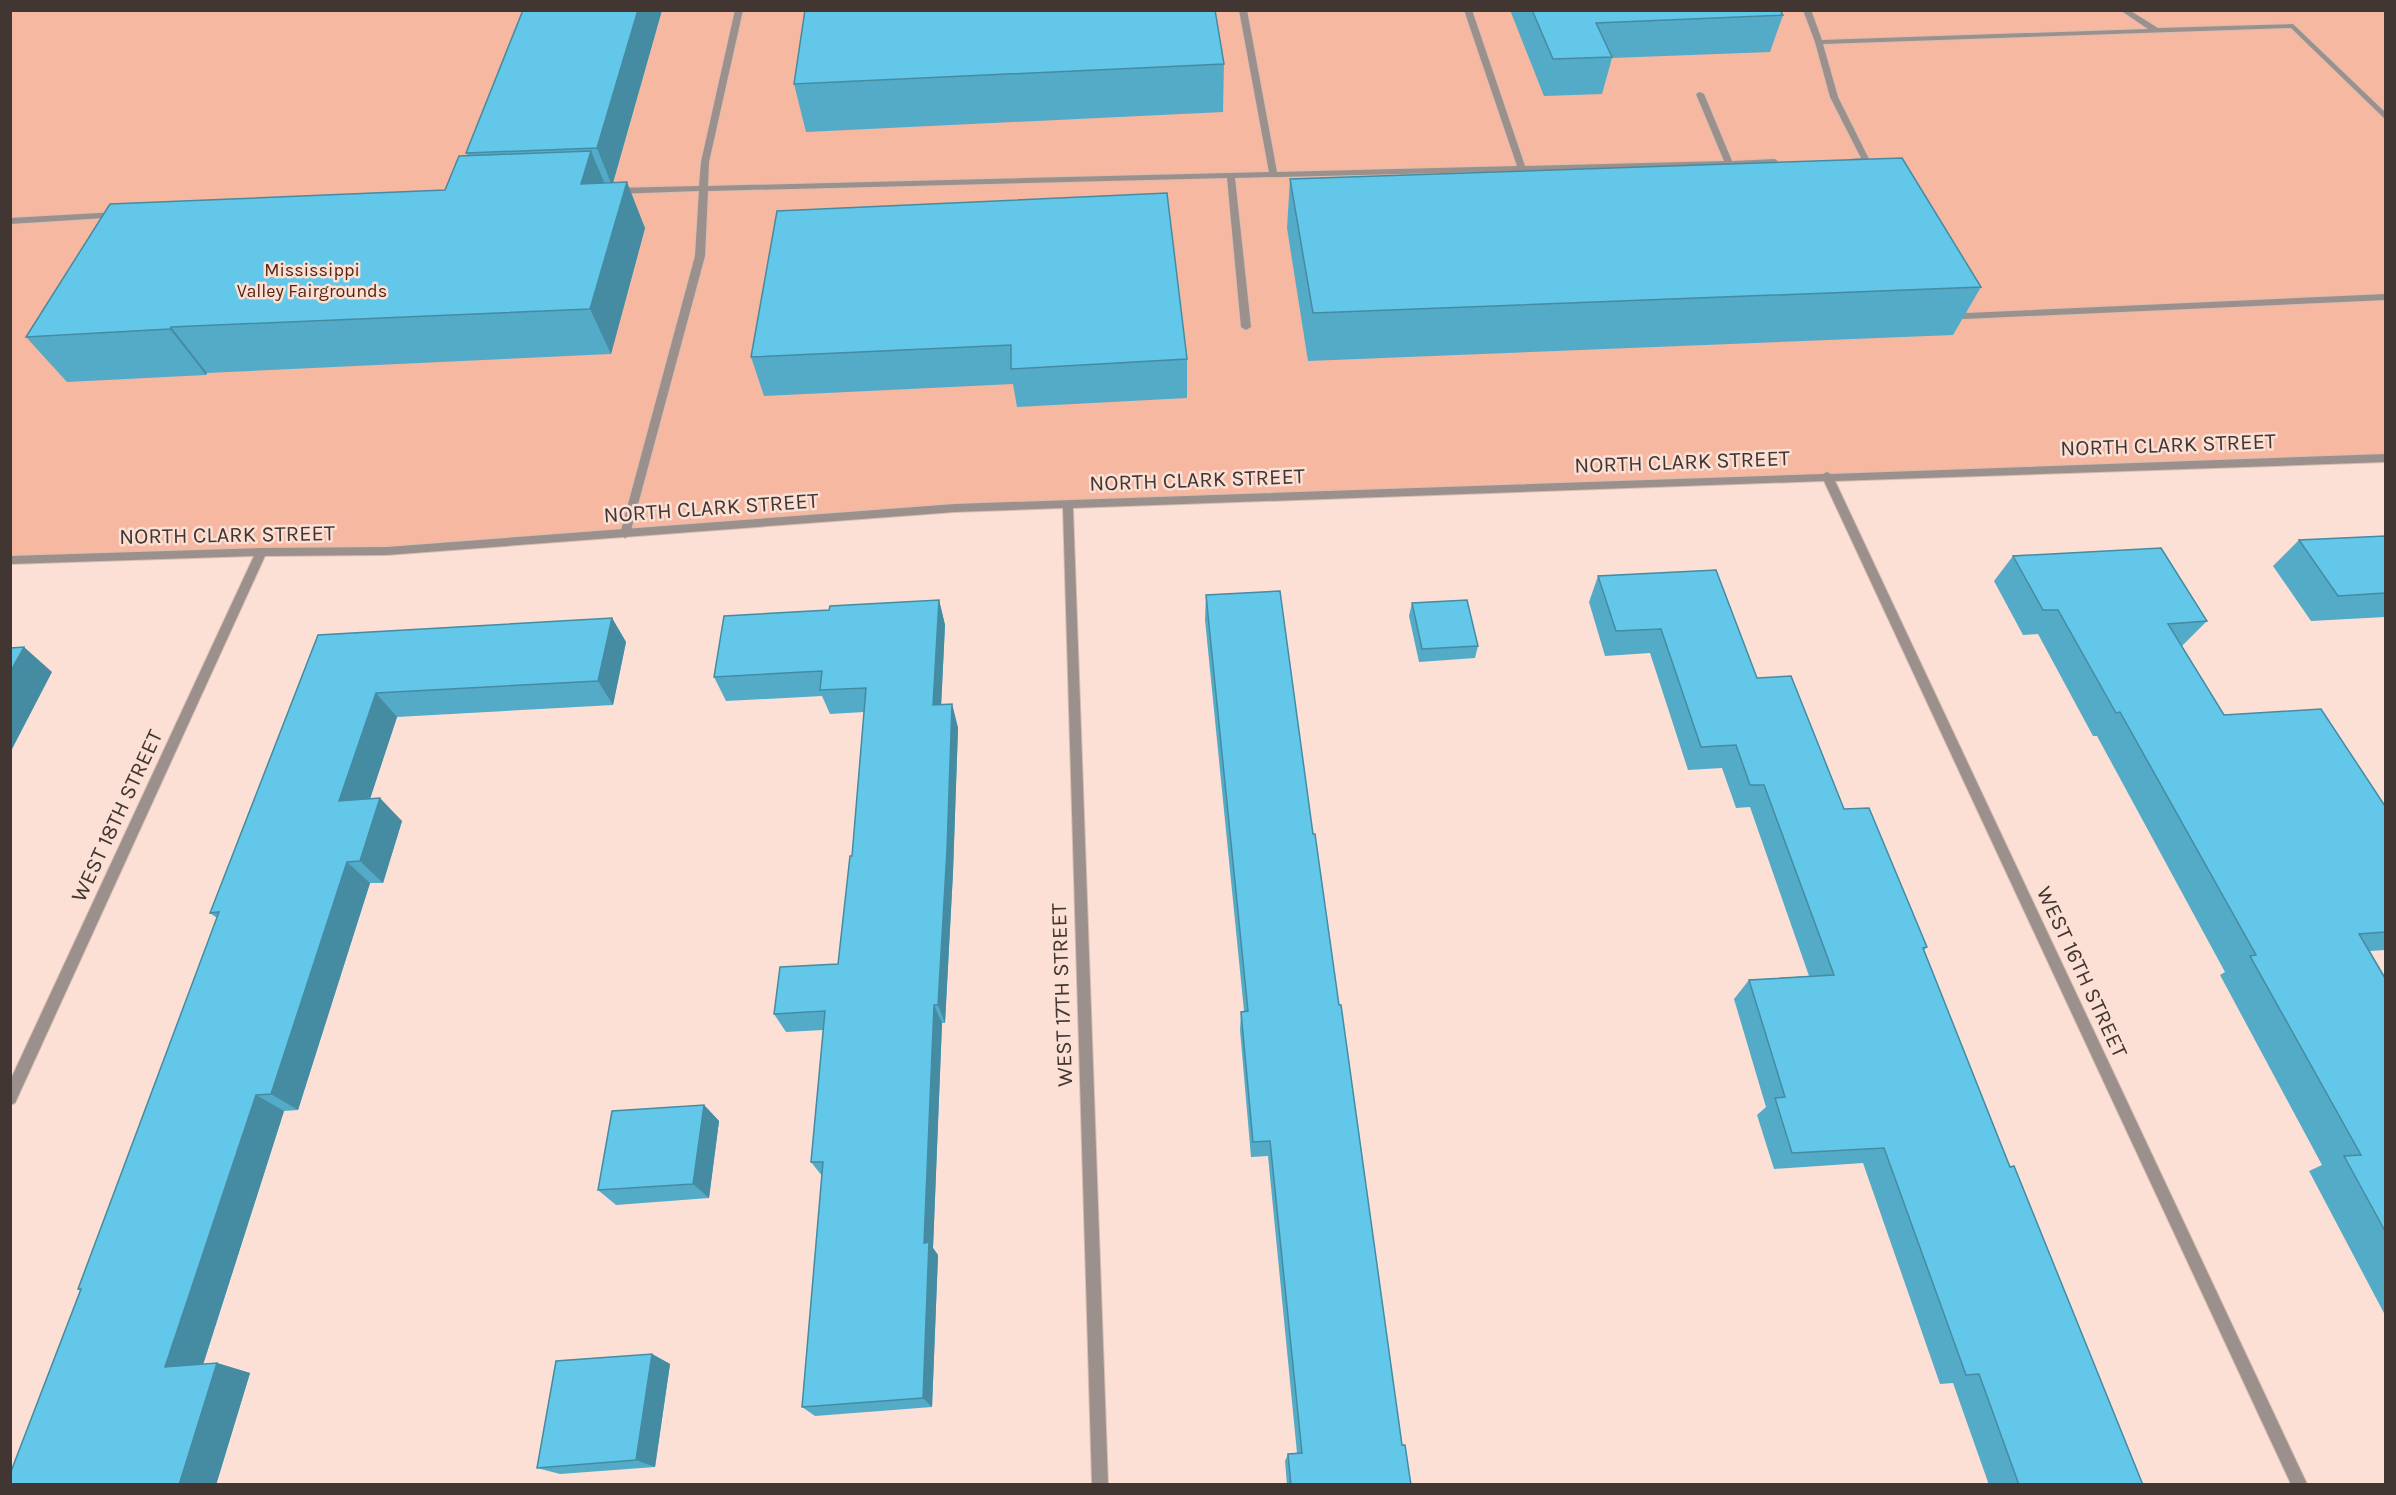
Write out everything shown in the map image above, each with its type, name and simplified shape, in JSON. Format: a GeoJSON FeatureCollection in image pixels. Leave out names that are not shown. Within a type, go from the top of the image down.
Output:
{"type":"FeatureCollection","features":[{"type":"Feature","properties":{"kind":"street"},"geometry":{"type":"LineString","coordinates":[[625,534],[700,256],[705,162],[739,10]]}},
{"type":"Feature","properties":{"kind":"street"},"geometry":{"type":"LineString","coordinates":[[1242,10],[1274,176]]}},
{"type":"Feature","properties":{"kind":"street"},"geometry":{"type":"LineString","coordinates":[[1468,10],[1522,168]]}},
{"type":"Feature","properties":{"kind":"street"},"geometry":{"type":"LineString","coordinates":[[1807,10],[1819,42],[1834,97],[1872,170]]}},
{"type":"Feature","properties":{"kind":"street"},"geometry":{"type":"LineString","coordinates":[[2123,10],[2156,31]]}},
{"type":"Feature","properties":{"kind":"street"},"geometry":{"type":"LineString","coordinates":[[1819,42],[2294,26],[2385,118]]}},
{"type":"Feature","properties":{"kind":"street"},"geometry":{"type":"LineString","coordinates":[[1700,94],[1729,163]]}},
{"type":"Feature","properties":{"kind":"street"},"geometry":{"type":"LineString","coordinates":[[1844,161],[1866,160]]}},
{"type":"Feature","properties":{"kind":"street"},"geometry":{"type":"LineString","coordinates":[[609,191],[1786,162]]}},
{"type":"Feature","properties":{"kind":"street"},"geometry":{"type":"LineString","coordinates":[[1231,177],[1246,327]]}},
{"type":"Feature","properties":{"kind":"street"},"geometry":{"type":"LineString","coordinates":[[10,221],[127,214]]}},
{"type":"Feature","properties":{"kind":"street"},"geometry":{"type":"LineString","coordinates":[[1951,296],[1964,316],[2385,297]]}},
{"type":"Feature","properties":{"kind":"street","name":"NORTH CLARK STREET"},"geometry":{"type":"LineString","coordinates":[[10,560],[261,552],[387,551],[955,508],[2385,458]]}},
{"type":"Feature","properties":{"kind":"street","name":"WEST 16TH STREET"},"geometry":{"type":"LineString","coordinates":[[1827,476],[2300,1485]]}},
{"type":"Feature","properties":{"kind":"street","name":"WEST 17TH STREET"},"geometry":{"type":"LineString","coordinates":[[1068,505],[1100,1485]]}},
{"type":"Feature","properties":{"kind":"street","name":"WEST 18TH STREET"},"geometry":{"type":"LineString","coordinates":[[10,1098],[261,552]]}},
{"type":"Feature","properties":{"kind":"green space","name":"Mississippi Valley Fairgrounds"},"geometry":{"type":"Polygon","coordinates":[[[10,11],[2385,11],[2385,458],[955,508],[387,551],[11,560],[10,11]]]}},
{"type":"Feature","properties":{"kind":"building"},"geometry":{"type":"Polygon","coordinates":[[[523,10],[638,10],[597,148],[466,153],[523,10]]]}},
{"type":"Feature","properties":{"kind":"building"},"geometry":{"type":"Polygon","coordinates":[[[805,10],[1215,10],[1224,64],[794,84],[805,10]]]}},
{"type":"Feature","properties":{"kind":"building"},"geometry":{"type":"Polygon","coordinates":[[[1532,10],[1780,10],[1783,15],[1596,23],[1612,57],[1553,59],[1532,10]]]}},
{"type":"Feature","properties":{"kind":"building"},"geometry":{"type":"Polygon","coordinates":[[[591,151],[581,184],[627,182],[590,309],[171,327],[170,329],[26,337],[110,204],[445,190],[459,156],[591,151]]]}},
{"type":"Feature","properties":{"kind":"building"},"geometry":{"type":"Polygon","coordinates":[[[1902,158],[1981,287],[1313,313],[1290,179],[1902,158]]]}},
{"type":"Feature","properties":{"kind":"building"},"geometry":{"type":"Polygon","coordinates":[[[1167,193],[1187,359],[1011,369],[1011,345],[751,357],[777,211],[1167,193]]]}},
{"type":"Feature","properties":{"kind":"building"},"geometry":{"type":"Polygon","coordinates":[[[2385,536],[2385,593],[2338,596],[2299,540],[2385,536]]]}},
{"type":"Feature","properties":{"kind":"building"},"geometry":{"type":"Polygon","coordinates":[[[2161,548],[2207,621],[2168,624],[2224,715],[2321,709],[2385,806],[2385,932],[2359,934],[2385,978],[2385,1231],[2344,1156],[2361,1155],[2250,956],[2256,955],[2120,712],[2116,713],[2058,610],[2043,610],[2013,556],[2161,548]]]}},
{"type":"Feature","properties":{"kind":"building"},"geometry":{"type":"Polygon","coordinates":[[[1716,570],[1757,678],[1791,676],[1844,809],[1869,808],[1927,947],[1923,948],[2010,1167],[2014,1166],[2143,1485],[2019,1485],[1979,1374],[1966,1375],[1884,1148],[1792,1153],[1775,1098],[1785,1097],[1749,980],[1834,975],[1764,785],[1750,785],[1736,745],[1701,747],[1661,629],[1616,631],[1598,576],[1716,570]]]}},
{"type":"Feature","properties":{"kind":"building"},"geometry":{"type":"Polygon","coordinates":[[[1280,591],[1313,834],[1315,834],[1339,1005],[1341,1005],[1402,1445],[1405,1445],[1411,1485],[1291,1485],[1288,1454],[1302,1453],[1270,1141],[1253,1142],[1241,1012],[1248,1011],[1206,595],[1280,591]]]}},
{"type":"Feature","properties":{"kind":"building"},"geometry":{"type":"Polygon","coordinates":[[[939,600],[933,705],[952,704],[947,850],[938,1005],[934,1005],[924,1243],[929,1242],[923,1398],[802,1407],[823,1162],[811,1162],[825,1011],[774,1014],[780,967],[838,964],[850,856],[852,856],[866,688],[820,690],[822,671],[714,677],[724,616],[829,610],[830,606],[939,600]]]}},
{"type":"Feature","properties":{"kind":"building"},"geometry":{"type":"Polygon","coordinates":[[[1467,600],[1478,646],[1422,649],[1412,603],[1467,600]]]}},
{"type":"Feature","properties":{"kind":"building"},"geometry":{"type":"Polygon","coordinates":[[[612,618],[598,681],[376,693],[339,801],[380,798],[360,861],[347,862],[271,1094],[256,1095],[165,1367],[217,1363],[179,1485],[10,1485],[10,1474],[81,1289],[78,1289],[219,912],[210,913],[318,635],[612,618]]]}},
{"type":"Feature","properties":{"kind":"building"},"geometry":{"type":"Polygon","coordinates":[[[24,647],[10,672],[10,648],[24,647]]]}},
{"type":"Feature","properties":{"kind":"building"},"geometry":{"type":"Polygon","coordinates":[[[704,1105],[693,1184],[598,1190],[612,1111],[704,1105]]]}},
{"type":"Feature","properties":{"kind":"building"},"geometry":{"type":"Polygon","coordinates":[[[652,1354],[636,1460],[537,1468],[556,1361],[652,1354]]]}}]}
